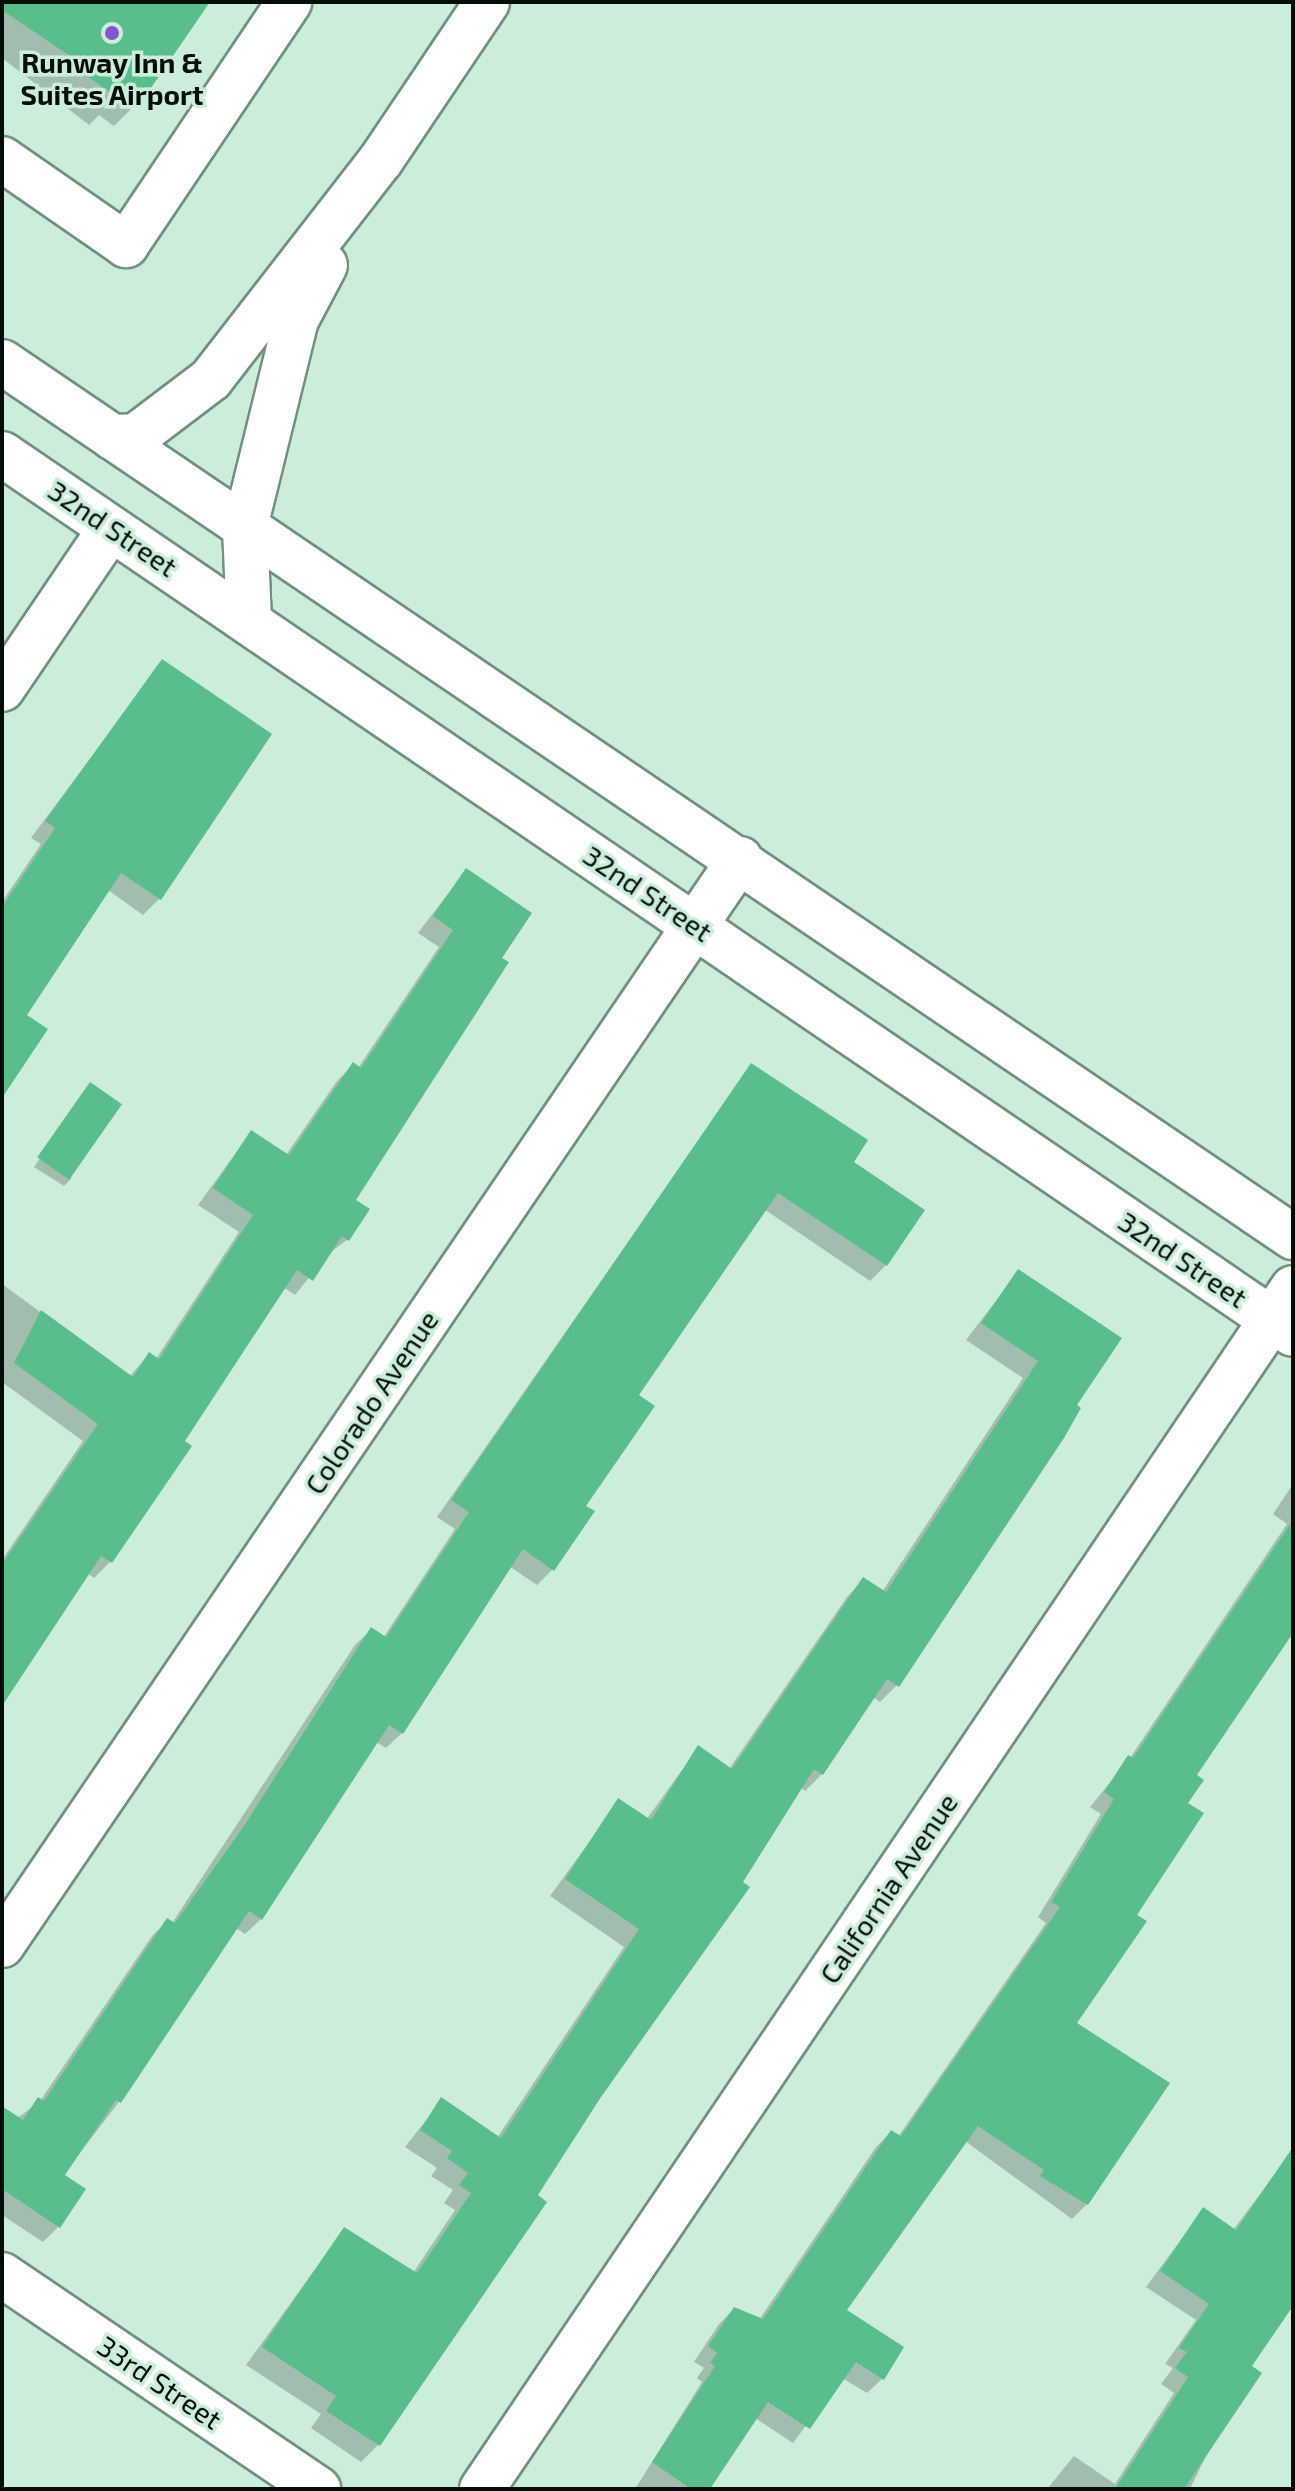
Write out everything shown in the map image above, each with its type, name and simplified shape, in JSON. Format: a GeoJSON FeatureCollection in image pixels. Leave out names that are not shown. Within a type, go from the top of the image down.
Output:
{"type":"FeatureCollection","features":[{"type":"Feature","properties":{"kind":"main road"},"geometry":{"type":"LineString","coordinates":[[2,159],[126,245],[289,2]]}},
{"type":"Feature","properties":{"kind":"main road"},"geometry":{"type":"LineString","coordinates":[[112,437],[136,436],[211,379],[381,160],[487,2]]}},
{"type":"Feature","properties":{"kind":"main road"},"geometry":{"type":"LineString","coordinates":[[249,620],[245,527],[296,320],[381,160]]}},
{"type":"Feature","properties":{"kind":"main road"},"geometry":{"type":"LineString","coordinates":[[2,362],[740,859],[1293,1237]]}},
{"type":"Feature","properties":{"kind":"main road","name":"32nd Street"},"geometry":{"type":"LineString","coordinates":[[2,454],[695,925],[1286,1314]]}},
{"type":"Feature","properties":{"kind":"main road"},"geometry":{"type":"LineString","coordinates":[[2,689],[111,528]]}},
{"type":"Feature","properties":{"kind":"main road","name":"Colorado Avenue"},"geometry":{"type":"LineString","coordinates":[[2,1945],[740,859]]}},
{"type":"Feature","properties":{"kind":"main road","name":"California Avenue"},"geometry":{"type":"LineString","coordinates":[[482,2489],[1286,1314]]}},
{"type":"Feature","properties":{"kind":"main road","name":"33rd Street"},"geometry":{"type":"LineString","coordinates":[[2,2275],[318,2489]]}},
{"type":"Feature","properties":{"kind":"building","name":"Runway Inn & Suites Airport"},"geometry":{"type":"Polygon","coordinates":[[[2,2],[210,2],[144,98],[127,86],[119,98],[66,62],[70,56],[2,10],[2,2]]]}},
{"type":"Feature","properties":{"kind":"building"},"geometry":{"type":"Polygon","coordinates":[[[162,659],[272,734],[161,900],[121,873],[27,1015],[48,1029],[2,1098],[2,907],[55,828],[45,821],[162,659]]]}},
{"type":"Feature","properties":{"kind":"building"},"geometry":{"type":"Polygon","coordinates":[[[466,868],[532,913],[502,958],[509,962],[356,1200],[370,1209],[349,1241],[342,1236],[313,1281],[297,1270],[185,1441],[192,1446],[112,1563],[101,1556],[2,1706],[2,1564],[98,1424],[14,1363],[41,1310],[133,1377],[149,1352],[159,1359],[253,1215],[213,1188],[251,1130],[289,1155],[353,1062],[361,1068],[453,930],[433,916],[466,868]]]}},
{"type":"Feature","properties":{"kind":"building"},"geometry":{"type":"Polygon","coordinates":[[[751,1063],[868,1140],[854,1162],[925,1210],[887,1266],[778,1193],[639,1395],[655,1406],[586,1506],[595,1511],[554,1571],[523,1549],[403,1734],[389,1725],[262,1920],[249,1911],[121,2103],[116,2100],[65,2175],[86,2189],[60,2228],[2,2189],[2,2106],[23,2120],[38,2097],[44,2101],[167,1918],[175,1923],[244,1826],[371,1627],[386,1637],[469,1512],[451,1500],[751,1063]]]}},
{"type":"Feature","properties":{"kind":"building"},"geometry":{"type":"Polygon","coordinates":[[[90,1082],[122,1104],[69,1180],[37,1157],[90,1082]]]}},
{"type":"Feature","properties":{"kind":"building"},"geometry":{"type":"Polygon","coordinates":[[[1018,1269],[1122,1338],[1077,1405],[1081,1408],[1064,1438],[899,1687],[887,1679],[823,1775],[814,1769],[743,1882],[750,1887],[601,2097],[538,2195],[547,2202],[380,2446],[326,2411],[336,2396],[262,2347],[344,2227],[417,2273],[471,2193],[459,2185],[468,2173],[447,2158],[452,2151],[420,2130],[441,2097],[501,2138],[639,1929],[565,1879],[618,1798],[651,1820],[698,1745],[732,1769],[863,1577],[886,1592],[1038,1361],[981,1323],[1018,1269]]]}},
{"type":"Feature","properties":{"kind":"building"},"geometry":{"type":"Polygon","coordinates":[[[1293,1520],[1293,1633],[1197,1775],[1204,1780],[1188,1803],[1204,1813],[1137,1915],[1147,1921],[1077,2023],[1170,2083],[1088,2205],[1040,2176],[1044,2170],[978,2126],[847,2310],[904,2347],[884,2380],[856,2362],[810,2429],[768,2402],[710,2489],[691,2489],[652,2462],[715,2366],[710,2363],[717,2353],[708,2346],[734,2307],[763,2319],[891,2130],[901,2136],[1060,1907],[1051,1902],[1114,1799],[1104,1792],[1128,1755],[1133,1758],[1293,1520]]]}},
{"type":"Feature","properties":{"kind":"building"},"geometry":{"type":"Polygon","coordinates":[[[1293,2147],[1293,2306],[1252,2366],[1262,2373],[1184,2489],[1115,2489],[1188,2377],[1175,2368],[1187,2352],[1179,2348],[1209,2304],[1160,2271],[1203,2207],[1236,2230],[1293,2147]]]}},
{"type":"Feature","properties":{"kind":"place","name":"Runway Inn & Suites Airport"},"geometry":{"type":"Point","coordinates":[112,33]}}]}
